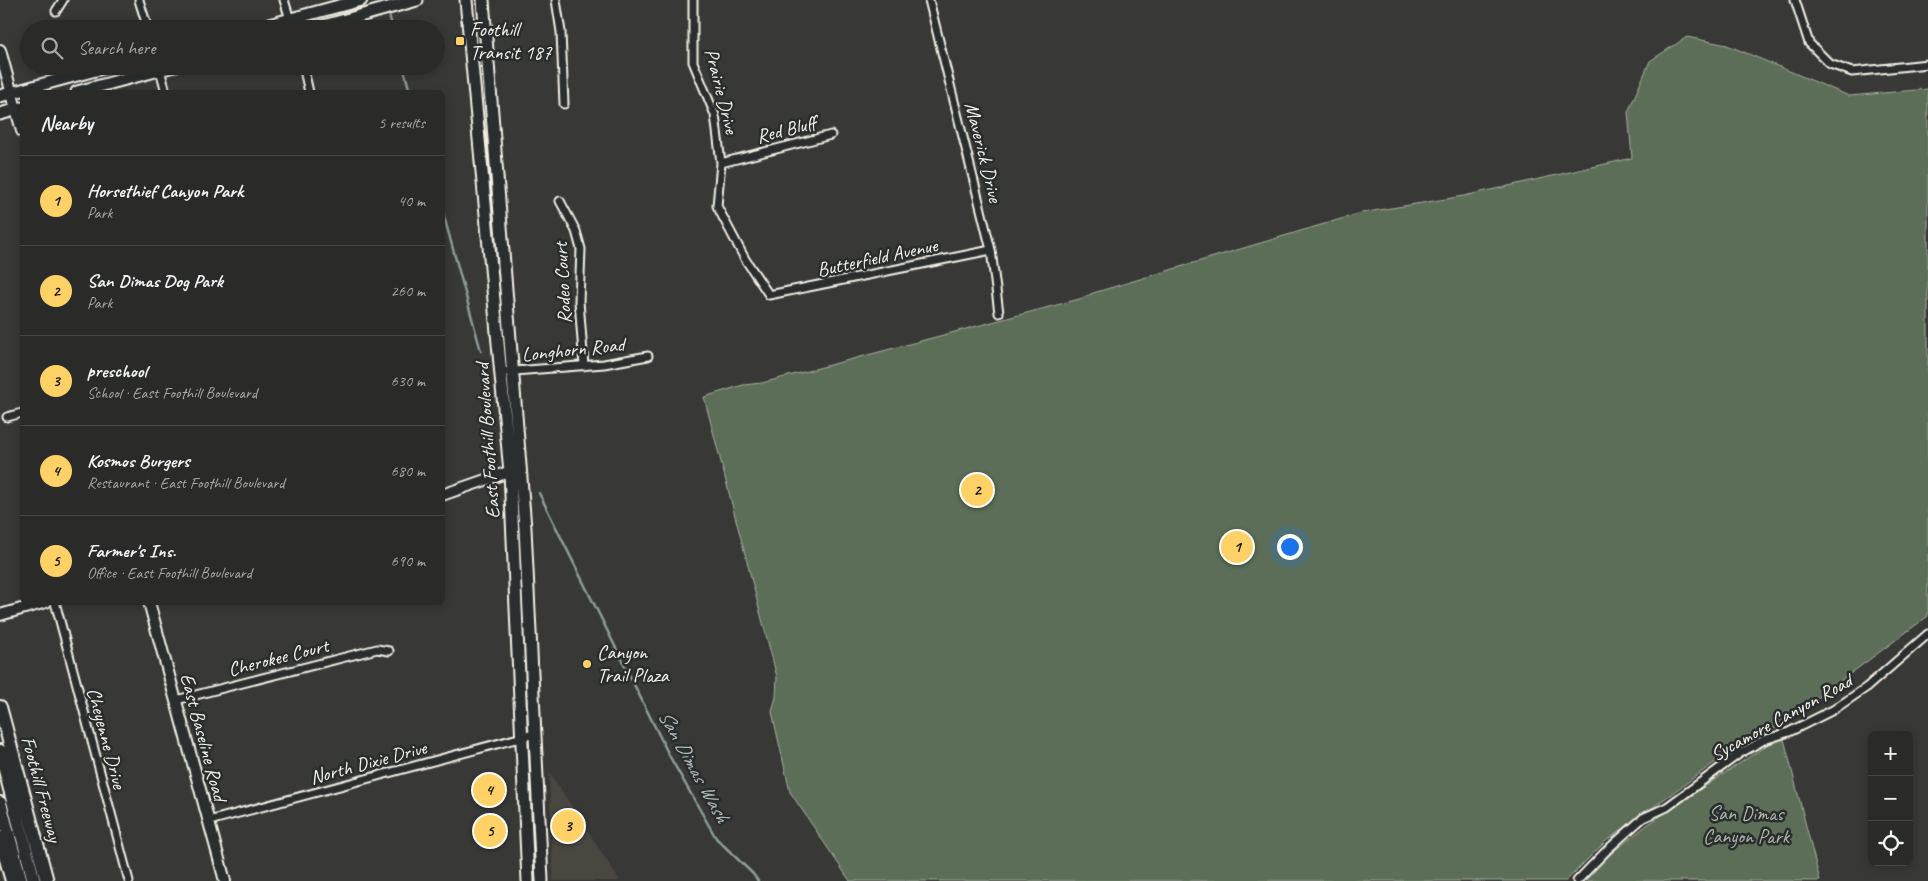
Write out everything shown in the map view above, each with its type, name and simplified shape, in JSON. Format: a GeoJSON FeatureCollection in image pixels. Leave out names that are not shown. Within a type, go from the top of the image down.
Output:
{"type":"FeatureCollection","features":[{"type":"Feature","properties":{"kind":"highway","name":"Foothill Freeway"},"geometry":{"type":"LineString","coordinates":[[0,707],[47,881]]}},
{"type":"Feature","properties":{"kind":"highway"},"geometry":{"type":"LineString","coordinates":[[0,752],[34,881]]}},
{"type":"Feature","properties":{"kind":"highway"},"geometry":{"type":"LineString","coordinates":[[0,803],[21,881]]}},
{"type":"Feature","properties":{"kind":"highway"},"geometry":{"type":"LineString","coordinates":[[0,838],[12,881]]}},
{"type":"Feature","properties":{"kind":"main road"},"geometry":{"type":"LineString","coordinates":[[304,20],[361,0]]}},
{"type":"Feature","properties":{"kind":"main road"},"geometry":{"type":"LineString","coordinates":[[344,20],[417,0]]}},
{"type":"Feature","properties":{"kind":"main road","name":"East Foothill Boulevard"},"geometry":{"type":"LineString","coordinates":[[466,0],[510,472],[528,881]]}},
{"type":"Feature","properties":{"kind":"main road","name":"East Foothill Boulevard"},"geometry":{"type":"LineString","coordinates":[[482,0],[521,467],[530,598],[534,734],[542,881]]}},
{"type":"Feature","properties":{"kind":"main road"},"geometry":{"type":"LineString","coordinates":[[0,50],[12,92],[20,109],[0,114]]}},
{"type":"Feature","properties":{"kind":"main road"},"geometry":{"type":"LineString","coordinates":[[0,96],[76,75]]}},
{"type":"Feature","properties":{"kind":"main road"},"geometry":{"type":"LineString","coordinates":[[84,90],[135,75]]}},
{"type":"Feature","properties":{"kind":"main road"},"geometry":{"type":"LineString","coordinates":[[445,494],[521,467]]}},
{"type":"Feature","properties":{"kind":"main road"},"geometry":{"type":"LineString","coordinates":[[0,615],[35,605]]}},
{"type":"Feature","properties":{"kind":"main road","name":"East Baseline Road"},"geometry":{"type":"LineString","coordinates":[[151,605],[225,881]]}},
{"type":"Feature","properties":{"kind":"street"},"geometry":{"type":"LineString","coordinates":[[56,11],[64,0]]}},
{"type":"Feature","properties":{"kind":"street"},"geometry":{"type":"LineString","coordinates":[[139,0],[145,20]]}},
{"type":"Feature","properties":{"kind":"street"},"geometry":{"type":"LineString","coordinates":[[284,0],[291,20]]}},
{"type":"Feature","properties":{"kind":"street"},"geometry":{"type":"LineString","coordinates":[[556,0],[561,32],[564,104]]}},
{"type":"Feature","properties":{"kind":"street","name":"Prairie Drive"},"geometry":{"type":"LineString","coordinates":[[693,0],[694,62],[714,115],[720,163],[717,206],[745,259],[769,296]]}},
{"type":"Feature","properties":{"kind":"street","name":"Maverick Drive"},"geometry":{"type":"LineString","coordinates":[[929,0],[991,250],[999,313]]}},
{"type":"Feature","properties":{"kind":"street"},"geometry":{"type":"LineString","coordinates":[[1795,0],[1809,43],[1830,64],[1852,72],[1928,64]]}},
{"type":"Feature","properties":{"kind":"street"},"geometry":{"type":"LineString","coordinates":[[161,75],[165,90]]}},
{"type":"Feature","properties":{"kind":"street"},"geometry":{"type":"LineString","coordinates":[[305,75],[309,90]]}},
{"type":"Feature","properties":{"kind":"street","name":"Red Bluff"},"geometry":{"type":"LineString","coordinates":[[720,163],[830,135]]}},
{"type":"Feature","properties":{"kind":"street","name":"Rodeo Court"},"geometry":{"type":"LineString","coordinates":[[560,201],[576,231],[581,249],[579,301],[584,366]]}},
{"type":"Feature","properties":{"kind":"street","name":"Butterfield Avenue"},"geometry":{"type":"LineString","coordinates":[[769,296],[991,250]]}},
{"type":"Feature","properties":{"kind":"street","name":"Longhorn Road"},"geometry":{"type":"LineString","coordinates":[[501,372],[584,366],[648,356]]}},
{"type":"Feature","properties":{"kind":"street"},"geometry":{"type":"LineString","coordinates":[[8,417],[20,414]]}},
{"type":"Feature","properties":{"kind":"street","name":"Cheyenne Drive"},"geometry":{"type":"LineString","coordinates":[[56,605],[129,881]]}},
{"type":"Feature","properties":{"kind":"street","name":"Sycamore Canyon Road"},"geometry":{"type":"LineString","coordinates":[[1577,881],[1607,850],[1643,818],[1668,807],[1739,754],[1764,740],[1789,732],[1833,710],[1867,687],[1928,634]]}},
{"type":"Feature","properties":{"kind":"street","name":"Cherokee Court"},"geometry":{"type":"LineString","coordinates":[[176,700],[377,649],[389,651]]}},
{"type":"Feature","properties":{"kind":"street","name":"North Dixie Drive"},"geometry":{"type":"LineString","coordinates":[[209,821],[534,734]]}},
{"type":"Feature","properties":{"kind":"shaded area"},"geometry":{"type":"Polygon","coordinates":[[[549,771],[620,881],[553,881],[549,771]]]}},
{"type":"Feature","properties":{"kind":"green space"},"geometry":{"type":"Polygon","coordinates":[[[1687,37],[1727,45],[1849,96],[1928,89],[1928,616],[1780,726],[1742,743],[1606,841],[1566,881],[850,881],[790,792],[772,712],[776,697],[777,677],[704,397],[743,385],[762,383],[1083,298],[1093,293],[1361,213],[1464,196],[1632,158],[1628,112],[1650,61],[1687,37]]]}},
{"type":"Feature","properties":{"kind":"green space","name":"San Dimas Canyon Park"},"geometry":{"type":"Polygon","coordinates":[[[1784,739],[1820,881],[1585,881],[1613,852],[1647,825],[1767,745],[1784,739]]]}},
{"type":"Feature","properties":{"kind":"waterway","name":"San Dimas Wash"},"geometry":{"type":"LineString","coordinates":[[388,11],[390,20]]}},
{"type":"Feature","properties":{"kind":"waterway","name":"San Dimas Wash"},"geometry":{"type":"LineString","coordinates":[[405,75],[409,90]]}},
{"type":"Feature","properties":{"kind":"waterway","name":"San Dimas Wash"},"geometry":{"type":"LineString","coordinates":[[445,220],[481,351]]}},
{"type":"Feature","properties":{"kind":"waterway","name":"San Dimas Wash"},"geometry":{"type":"LineString","coordinates":[[539,493],[670,757],[716,838],[758,881]]}},
{"type":"Feature","properties":{"kind":"place","name":"Foothill Transit 187"},"geometry":{"type":"Point","coordinates":[460,41]}},
{"type":"Feature","properties":{"kind":"place","name":"San Dimas Dog Park"},"geometry":{"type":"Point","coordinates":[977,490]}},
{"type":"Feature","properties":{"kind":"place","name":"Horsethief Canyon Park"},"geometry":{"type":"Point","coordinates":[1237,547]}},
{"type":"Feature","properties":{"kind":"place","name":"Canyon Trail Plaza"},"geometry":{"type":"Point","coordinates":[587,664]}},
{"type":"Feature","properties":{"kind":"place","name":"Kosmos Burgers"},"geometry":{"type":"Point","coordinates":[489,790]}},
{"type":"Feature","properties":{"kind":"place","name":"preschool"},"geometry":{"type":"Point","coordinates":[568,826]}},
{"type":"Feature","properties":{"kind":"place","name":"Farmer's Ins."},"geometry":{"type":"Point","coordinates":[490,831]}}]}
